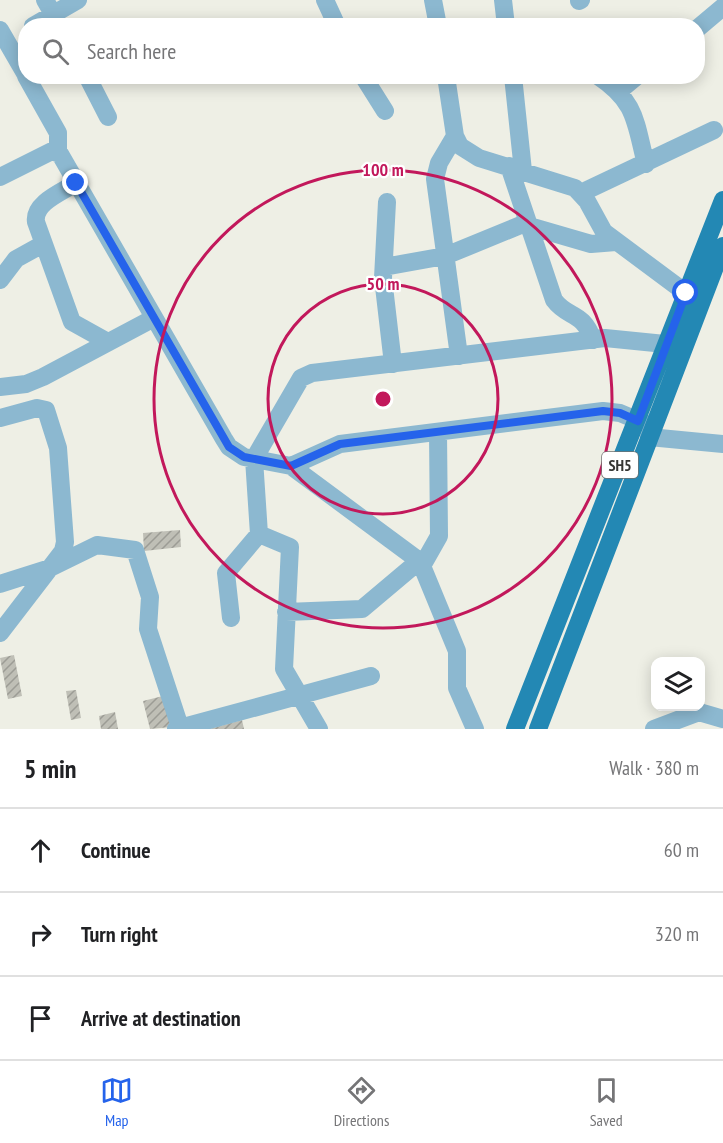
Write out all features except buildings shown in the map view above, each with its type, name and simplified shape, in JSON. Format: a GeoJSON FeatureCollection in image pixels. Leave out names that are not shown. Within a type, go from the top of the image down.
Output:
{"type":"FeatureCollection","features":[{"type":"Feature","properties":{"kind":"main road","name":"SH5"},"geometry":{"type":"LineString","coordinates":[[538,729],[646,428],[665,344],[723,200]]}},
{"type":"Feature","properties":{"kind":"main road","name":"SH5"},"geometry":{"type":"LineString","coordinates":[[515,729],[723,246]]}},
{"type":"Feature","properties":{"kind":"street"},"geometry":{"type":"LineString","coordinates":[[53,13],[78,0]]}},
{"type":"Feature","properties":{"kind":"street"},"geometry":{"type":"LineString","coordinates":[[325,0],[333,18]]}},
{"type":"Feature","properties":{"kind":"street"},"geometry":{"type":"LineString","coordinates":[[433,0],[436,18]]}},
{"type":"Feature","properties":{"kind":"street"},"geometry":{"type":"LineString","coordinates":[[503,0],[505,18]]}},
{"type":"Feature","properties":{"kind":"street"},"geometry":{"type":"LineString","coordinates":[[705,22],[723,8]]}},
{"type":"Feature","properties":{"kind":"street"},"geometry":{"type":"LineString","coordinates":[[18,31],[3,35],[18,62]]}},
{"type":"Feature","properties":{"kind":"street"},"geometry":{"type":"LineString","coordinates":[[30,84],[58,133],[58,152],[229,447],[237,453],[254,459],[291,466],[421,564],[457,651],[457,688],[475,729]]}},
{"type":"Feature","properties":{"kind":"street"},"geometry":{"type":"LineString","coordinates":[[91,84],[108,117]]}},
{"type":"Feature","properties":{"kind":"street"},"geometry":{"type":"LineString","coordinates":[[368,84],[385,111]]}},
{"type":"Feature","properties":{"kind":"street"},"geometry":{"type":"LineString","coordinates":[[447,84],[455,136],[468,153],[565,183],[581,193],[599,226],[616,242],[686,293]]}},
{"type":"Feature","properties":{"kind":"street"},"geometry":{"type":"LineString","coordinates":[[513,84],[516,168],[528,224],[554,300],[562,309],[580,317],[589,328],[593,340]]}},
{"type":"Feature","properties":{"kind":"street"},"geometry":{"type":"LineString","coordinates":[[609,84],[619,91],[632,109],[646,164]]}},
{"type":"Feature","properties":{"kind":"street"},"geometry":{"type":"LineString","coordinates":[[619,91],[627,84]]}},
{"type":"Feature","properties":{"kind":"street"},"geometry":{"type":"LineString","coordinates":[[581,193],[714,130]]}},
{"type":"Feature","properties":{"kind":"street"},"geometry":{"type":"LineString","coordinates":[[455,136],[440,163],[435,179],[459,356]]}},
{"type":"Feature","properties":{"kind":"street"},"geometry":{"type":"LineString","coordinates":[[0,177],[52,151],[58,152]]}},
{"type":"Feature","properties":{"kind":"street"},"geometry":{"type":"LineString","coordinates":[[76,183],[38,210],[36,222],[72,322],[108,342]]}},
{"type":"Feature","properties":{"kind":"street"},"geometry":{"type":"LineString","coordinates":[[387,202],[384,267],[393,364]]}},
{"type":"Feature","properties":{"kind":"street"},"geometry":{"type":"LineString","coordinates":[[384,267],[445,256],[528,224],[591,244],[616,242]]}},
{"type":"Feature","properties":{"kind":"street"},"geometry":{"type":"LineString","coordinates":[[0,280],[16,259],[43,244]]}},
{"type":"Feature","properties":{"kind":"street"},"geometry":{"type":"LineString","coordinates":[[0,387],[34,381],[154,318]]}},
{"type":"Feature","properties":{"kind":"street"},"geometry":{"type":"LineString","coordinates":[[231,618],[226,573],[259,534],[254,459],[296,385],[305,375],[616,338],[665,344]]}},
{"type":"Feature","properties":{"kind":"street"},"geometry":{"type":"LineString","coordinates":[[0,418],[37,408],[46,410],[53,427],[53,439],[58,448],[65,542],[63,551],[0,633]]}},
{"type":"Feature","properties":{"kind":"street"},"geometry":{"type":"LineString","coordinates":[[291,466],[340,444],[603,411],[620,413],[646,428],[723,444]]}},
{"type":"Feature","properties":{"kind":"street"},"geometry":{"type":"LineString","coordinates":[[286,612],[362,609],[421,564],[440,536],[438,432]]}},
{"type":"Feature","properties":{"kind":"street"},"geometry":{"type":"LineString","coordinates":[[259,534],[290,547],[284,669],[319,729]]}},
{"type":"Feature","properties":{"kind":"street"},"geometry":{"type":"LineString","coordinates":[[0,584],[50,568],[97,545],[135,550],[150,597],[148,629],[178,728],[371,676]]}},
{"type":"Feature","properties":{"kind":"street"},"geometry":{"type":"LineString","coordinates":[[654,729],[699,712],[723,718]]}},
{"type":"Feature","properties":{"kind":"route"},"geometry":{"type":"LineString","coordinates":[[76,183],[229,447],[244,457],[284,466],[299,463],[340,444],[603,411],[620,413],[638,421],[686,293]]}}]}
